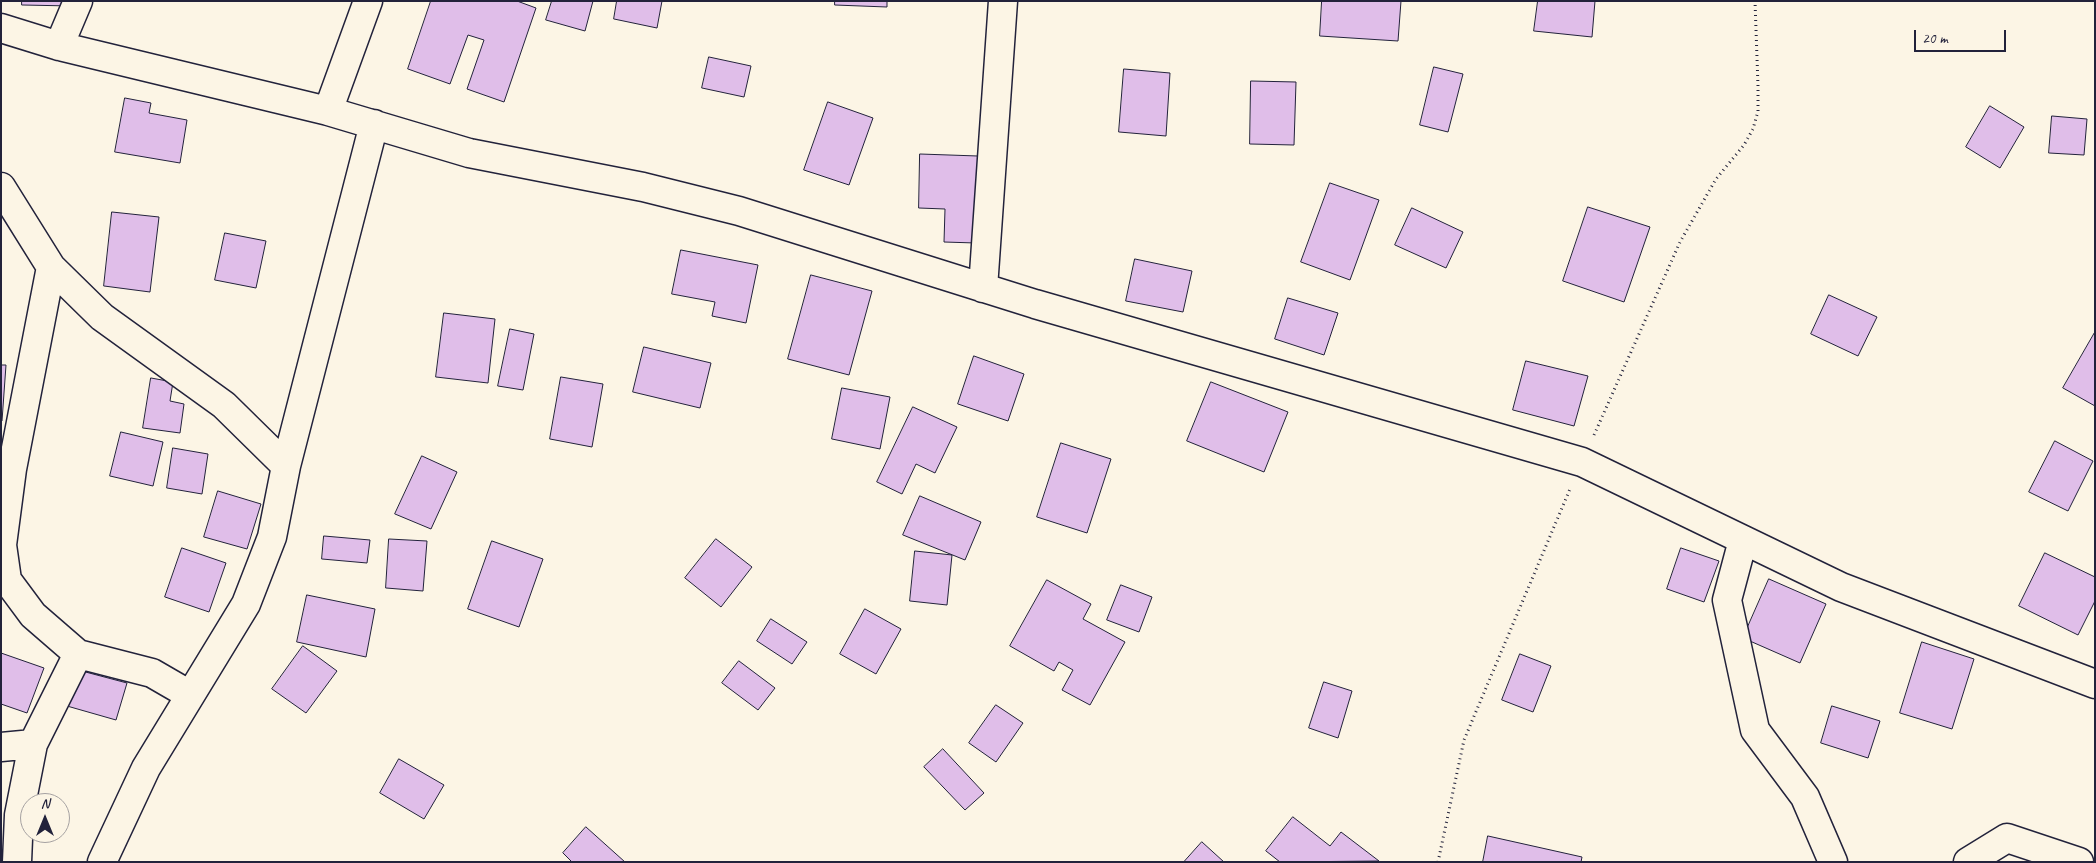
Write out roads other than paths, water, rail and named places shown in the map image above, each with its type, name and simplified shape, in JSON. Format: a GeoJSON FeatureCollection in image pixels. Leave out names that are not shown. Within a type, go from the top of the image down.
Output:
{"type":"FeatureCollection","features":[{"type":"Feature","properties":{"kind":"street"},"geometry":{"type":"LineString","coordinates":[[59,46],[78,1]]}},
{"type":"Feature","properties":{"kind":"street"},"geometry":{"type":"LineString","coordinates":[[328,111],[368,1]]}},
{"type":"Feature","properties":{"kind":"street"},"geometry":{"type":"LineString","coordinates":[[983,288],[1003,1]]}},
{"type":"Feature","properties":{"kind":"street"},"geometry":{"type":"LineString","coordinates":[[1,28],[59,46],[328,111],[469,153],[643,187],[739,211],[983,288],[1582,462],[1840,587],[2095,684]]}},
{"type":"Feature","properties":{"kind":"street"},"geometry":{"type":"LineString","coordinates":[[102,862],[146,768],[246,604],[272,537],[286,466],[374,124]]}},
{"type":"Feature","properties":{"kind":"street"},"geometry":{"type":"LineString","coordinates":[[1,187],[50,267],[102,317],[224,404],[286,466]]}},
{"type":"Feature","properties":{"kind":"street"},"geometry":{"type":"LineString","coordinates":[[50,267],[12,468],[2,545],[7,580],[33,615],[78,654],[152,673],[190,695]]}},
{"type":"Feature","properties":{"kind":"street"},"geometry":{"type":"LineString","coordinates":[[1743,540],[1727,600],[1755,730],[1805,797],[1833,862]]}},
{"type":"Feature","properties":{"kind":"street"},"geometry":{"type":"LineString","coordinates":[[17,862],[19,815],[33,744],[78,654]]}},
{"type":"Feature","properties":{"kind":"street"},"geometry":{"type":"LineString","coordinates":[[1,747],[33,744]]}},
{"type":"Feature","properties":{"kind":"street"},"geometry":{"type":"LineString","coordinates":[[1968,862],[2007,838],[2079,862]]}}]}
